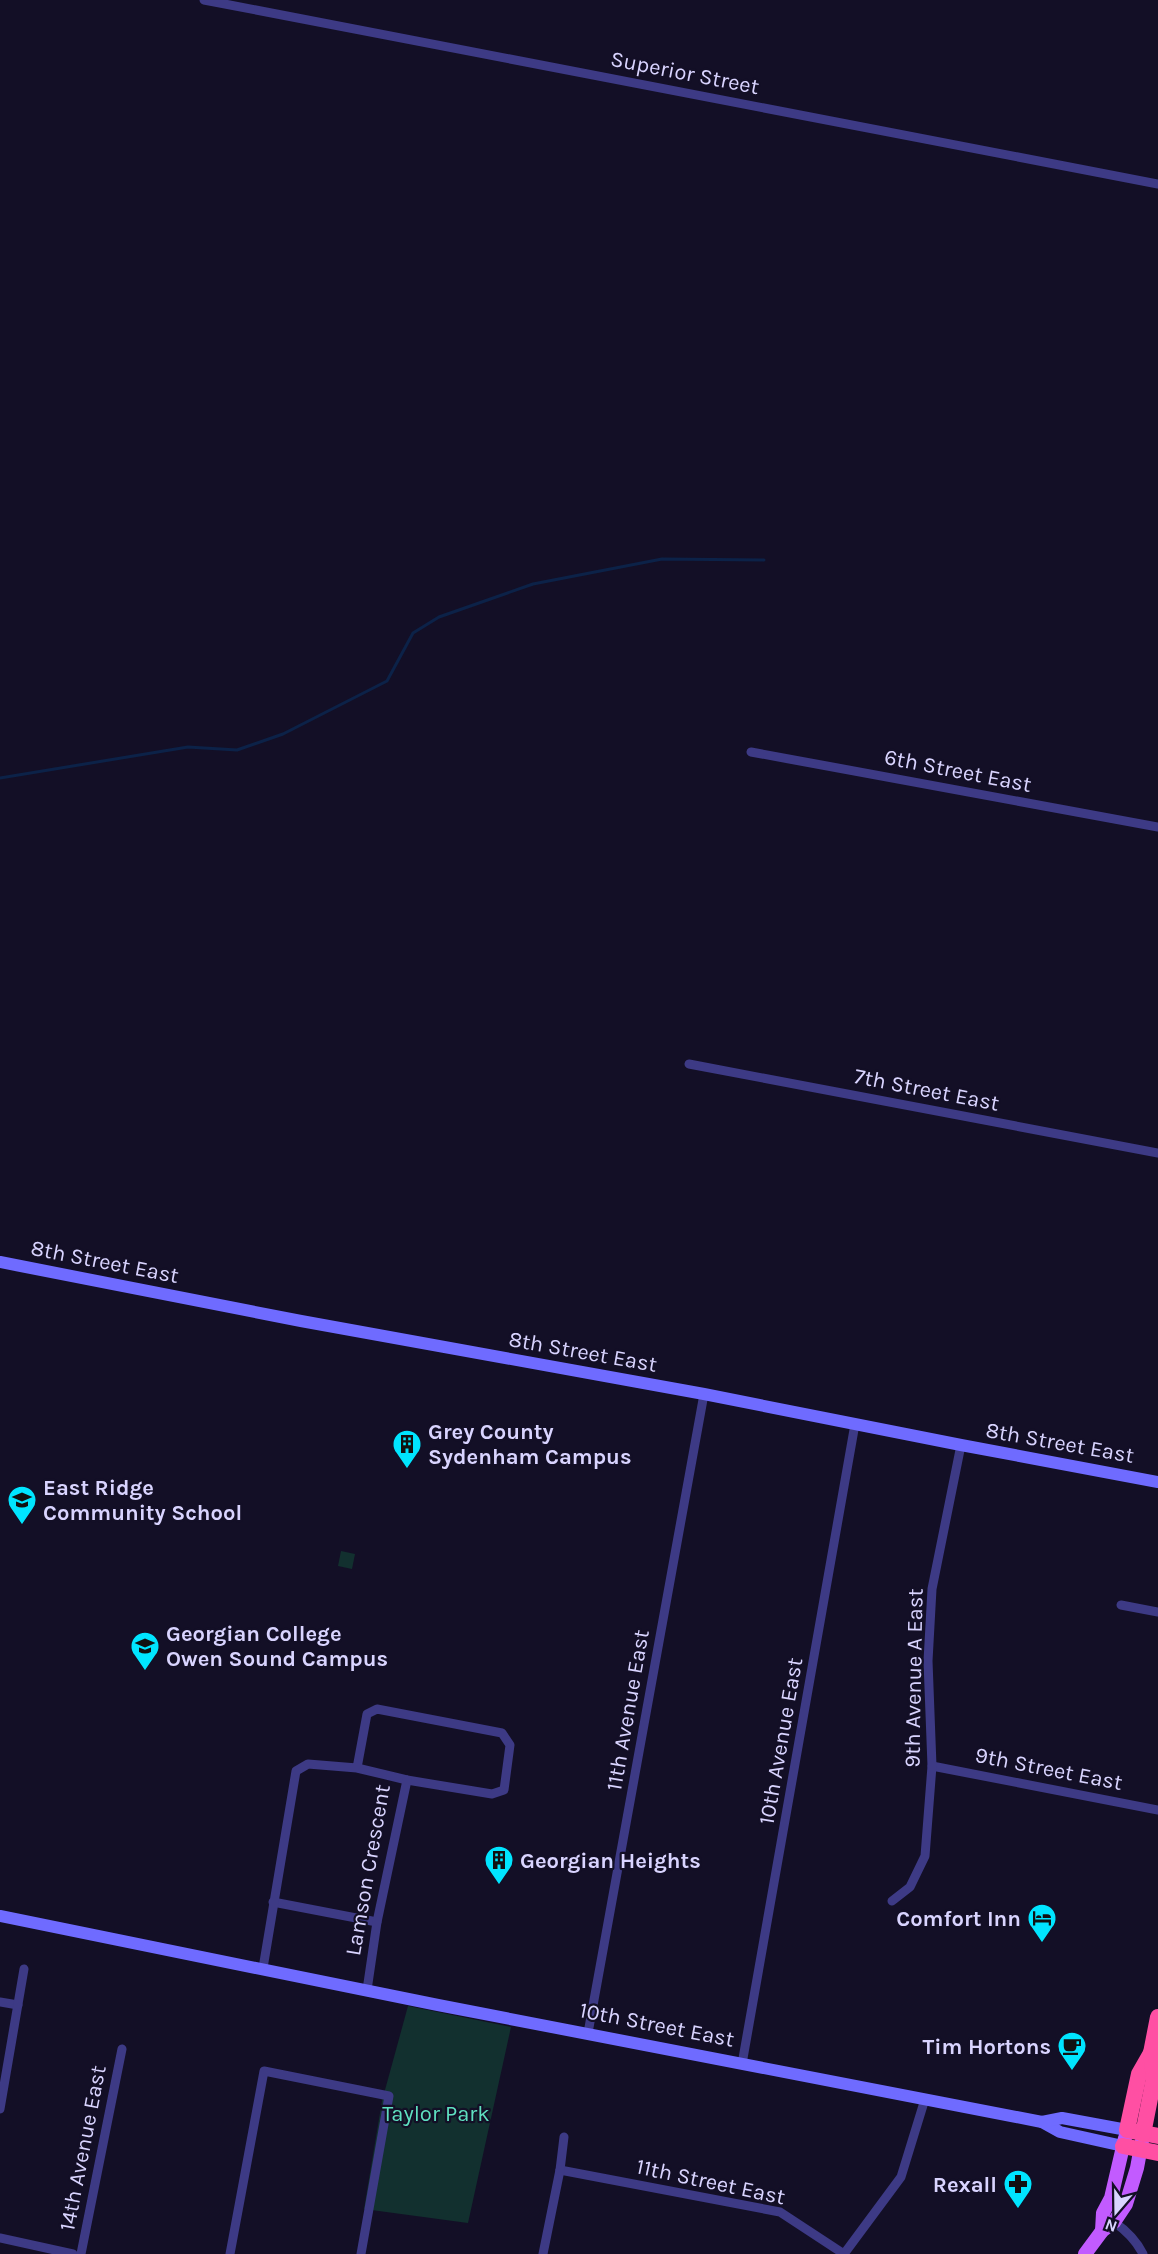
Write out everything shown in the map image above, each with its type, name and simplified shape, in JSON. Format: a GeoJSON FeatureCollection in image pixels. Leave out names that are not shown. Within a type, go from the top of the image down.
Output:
{"type":"FeatureCollection","features":[{"type":"Feature","properties":{"kind":"highway"},"geometry":{"type":"LineString","coordinates":[[1138,2139],[1154,2078],[1152,2053],[1158,2017]]}},
{"type":"Feature","properties":{"kind":"highway","name":"10th Street East"},"geometry":{"type":"LineString","coordinates":[[1138,2139],[1158,2153]]}},
{"type":"Feature","properties":{"kind":"main road","name":"8th Street East"},"geometry":{"type":"LineString","coordinates":[[0,1262],[1158,1482]]}},
{"type":"Feature","properties":{"kind":"main road","name":"10th Street East"},"geometry":{"type":"LineString","coordinates":[[0,1916],[1042,2122],[1062,2118],[1138,2139]]}},
{"type":"Feature","properties":{"kind":"main road"},"geometry":{"type":"LineString","coordinates":[[1085,2254],[1102,2231],[1114,2222],[1125,2204],[1131,2188],[1138,2139]]}},
{"type":"Feature","properties":{"kind":"main road"},"geometry":{"type":"LineString","coordinates":[[1102,2231],[1103,2213],[1138,2139]]}},
{"type":"Feature","properties":{"kind":"street","name":"Superior Street"},"geometry":{"type":"LineString","coordinates":[[204,0],[1158,184]]}},
{"type":"Feature","properties":{"kind":"street","name":"6th Street East"},"geometry":{"type":"LineString","coordinates":[[751,752],[1158,827]]}},
{"type":"Feature","properties":{"kind":"street","name":"7th Street East"},"geometry":{"type":"LineString","coordinates":[[689,1064],[1158,1153]]}},
{"type":"Feature","properties":{"kind":"street","name":"11th Avenue East"},"geometry":{"type":"LineString","coordinates":[[588,2033],[704,1394]]}},
{"type":"Feature","properties":{"kind":"street","name":"10th Avenue East"},"geometry":{"type":"LineString","coordinates":[[742,2064],[855,1424]]}},
{"type":"Feature","properties":{"kind":"street","name":"9th Avenue A East"},"geometry":{"type":"LineString","coordinates":[[892,1901],[910,1887],[924,1856],[932,1766],[928,1661],[932,1589],[961,1445]]}},
{"type":"Feature","properties":{"kind":"street"},"geometry":{"type":"LineString","coordinates":[[1121,1605],[1158,1612]]}},
{"type":"Feature","properties":{"kind":"street"},"geometry":{"type":"LineString","coordinates":[[357,1768],[367,1714],[376,1709],[502,1733],[510,1745],[504,1790],[492,1794],[406,1780]]}},
{"type":"Feature","properties":{"kind":"street","name":"Lamson Crescent"},"geometry":{"type":"LineString","coordinates":[[263,1968],[296,1771],[308,1764],[357,1768],[406,1780],[376,1922],[367,1990]]}},
{"type":"Feature","properties":{"kind":"street","name":"9th Street East"},"geometry":{"type":"LineString","coordinates":[[932,1766],[1158,1810]]}},
{"type":"Feature","properties":{"kind":"street"},"geometry":{"type":"LineString","coordinates":[[273,1902],[376,1922]]}},
{"type":"Feature","properties":{"kind":"street"},"geometry":{"type":"LineString","coordinates":[[0,2109],[24,1969]]}},
{"type":"Feature","properties":{"kind":"street"},"geometry":{"type":"LineString","coordinates":[[0,2002],[18,2005]]}},
{"type":"Feature","properties":{"kind":"street","name":"14th Avenue East"},"geometry":{"type":"LineString","coordinates":[[81,2254],[122,2049]]}},
{"type":"Feature","properties":{"kind":"street"},"geometry":{"type":"LineString","coordinates":[[230,2254],[264,2071],[388,2096],[361,2254]]}},
{"type":"Feature","properties":{"kind":"street"},"geometry":{"type":"LineString","coordinates":[[844,2254],[901,2177],[925,2098]]}},
{"type":"Feature","properties":{"kind":"street"},"geometry":{"type":"LineString","coordinates":[[543,2254],[560,2170],[564,2137]]}},
{"type":"Feature","properties":{"kind":"street","name":"11th Street East"},"geometry":{"type":"LineString","coordinates":[[560,2170],[780,2211],[844,2254]]}},
{"type":"Feature","properties":{"kind":"street"},"geometry":{"type":"LineString","coordinates":[[1114,2222],[1125,2229],[1139,2245],[1143,2254]]}},
{"type":"Feature","properties":{"kind":"street"},"geometry":{"type":"LineString","coordinates":[[0,2238],[73,2254]]}},
{"type":"Feature","properties":{"kind":"green space"},"geometry":{"type":"Polygon","coordinates":[[[341,1551],[355,1554],[352,1569],[338,1566],[341,1551]]]}},
{"type":"Feature","properties":{"kind":"green space","name":"Taylor Park"},"geometry":{"type":"Polygon","coordinates":[[[408,2006],[511,2027],[468,2223],[364,2209],[382,2101],[408,2006]]]}},
{"type":"Feature","properties":{"kind":"waterway"},"geometry":{"type":"LineString","coordinates":[[0,778],[188,747],[237,750],[283,734],[387,681],[413,633],[439,617],[533,584],[662,559],[764,560]]}},
{"type":"Feature","properties":{"kind":"place","name":"Grey County Sydenham Campus"},"geometry":{"type":"Point","coordinates":[407,1470]}},
{"type":"Feature","properties":{"kind":"place","name":"East Ridge Community School"},"geometry":{"type":"Point","coordinates":[22,1526]}},
{"type":"Feature","properties":{"kind":"place","name":"Georgian College Owen Sound Campus"},"geometry":{"type":"Point","coordinates":[145,1672]}},
{"type":"Feature","properties":{"kind":"place","name":"Georgian Heights"},"geometry":{"type":"Point","coordinates":[499,1886]}},
{"type":"Feature","properties":{"kind":"place","name":"Comfort Inn"},"geometry":{"type":"Point","coordinates":[1042,1944]}},
{"type":"Feature","properties":{"kind":"place","name":"Tim Hortons"},"geometry":{"type":"Point","coordinates":[1072,2072]}},
{"type":"Feature","properties":{"kind":"place","name":"Rexall"},"geometry":{"type":"Point","coordinates":[1018,2210]}}]}
